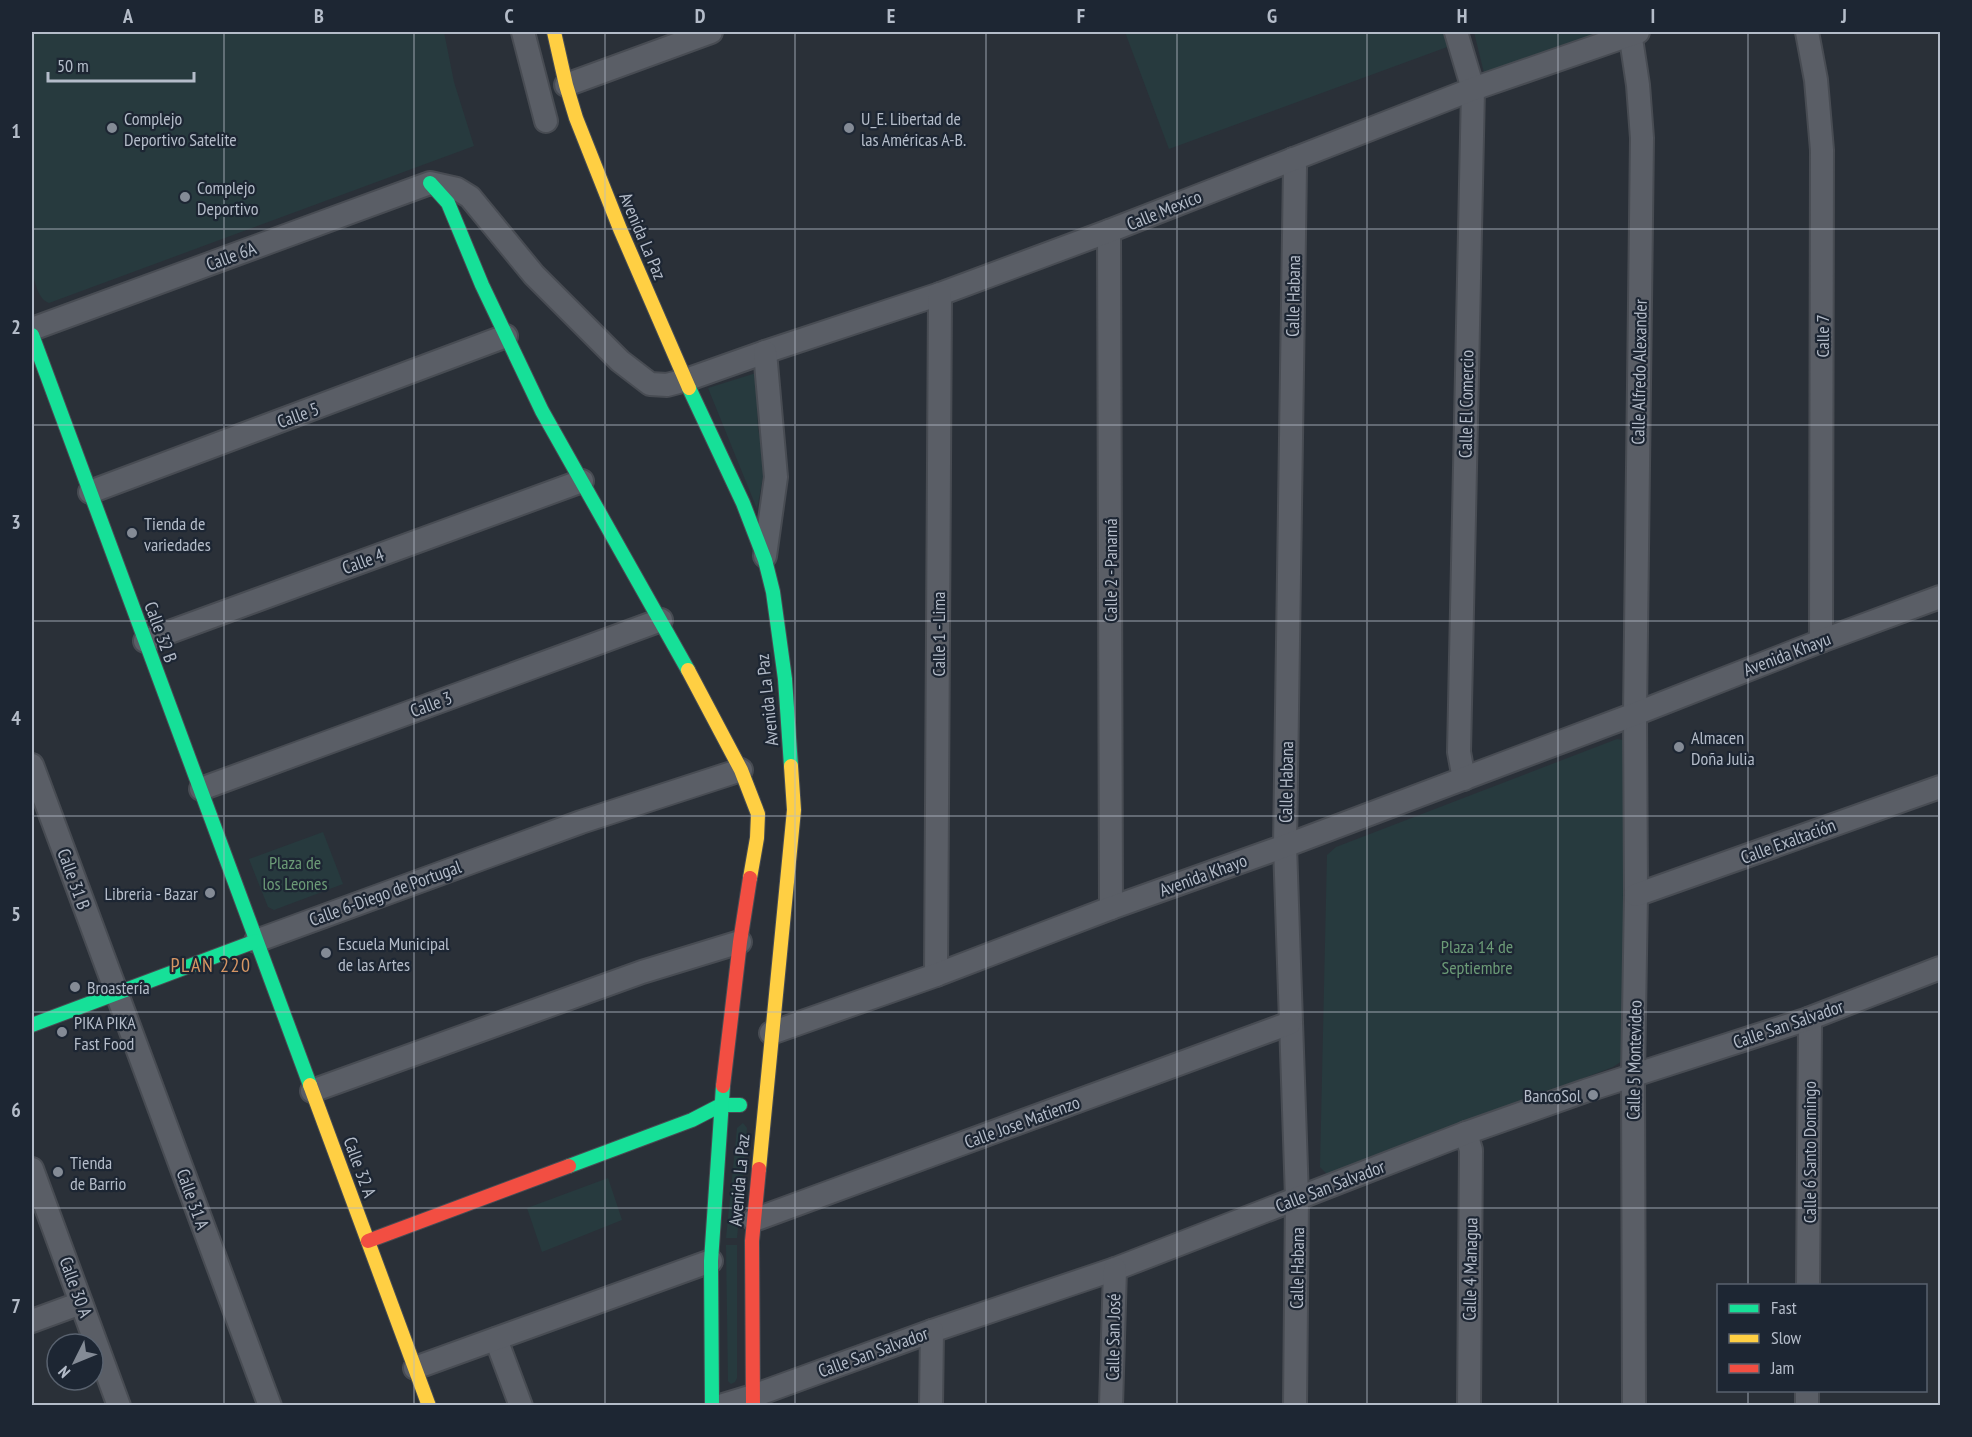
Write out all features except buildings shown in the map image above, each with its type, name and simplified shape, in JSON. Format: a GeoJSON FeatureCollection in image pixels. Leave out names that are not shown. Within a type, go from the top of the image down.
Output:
{"type":"FeatureCollection","features":[{"type":"Feature","properties":{"kind":"street"},"geometry":{"type":"LineString","coordinates":[[523,32],[546,121]]}},
{"type":"Feature","properties":{"kind":"street","name":"Avenida La Paz"},"geometry":{"type":"LineString","coordinates":[[554,32],[576,118],[620,229],[743,504],[765,560],[772,592],[784,679],[794,810],[752,1241],[753,1401]]}},
{"type":"Feature","properties":{"kind":"street"},"geometry":{"type":"LineString","coordinates":[[566,85],[711,32]]}},
{"type":"Feature","properties":{"kind":"street","name":"Calle El Comercio"},"geometry":{"type":"LineString","coordinates":[[1456,32],[1473,89],[1459,741],[1464,779]]}},
{"type":"Feature","properties":{"kind":"street","name":"Calle Mexico"},"geometry":{"type":"LineString","coordinates":[[430,183],[456,189],[470,197],[534,275],[620,361],[650,384],[667,385],[940,294],[1110,231],[1473,89],[1633,32]]}},
{"type":"Feature","properties":{"kind":"street","name":"Calle Alfredo Alexander"},"geometry":{"type":"LineString","coordinates":[[1633,32],[1642,138],[1635,714]]}},
{"type":"Feature","properties":{"kind":"street","name":"Calle 7"},"geometry":{"type":"LineString","coordinates":[[1807,32],[1816,80],[1822,150],[1821,641]]}},
{"type":"Feature","properties":{"kind":"street","name":"Calle Habana"},"geometry":{"type":"LineString","coordinates":[[1293,159],[1295,203],[1285,846],[1297,1198],[1295,1406]]}},
{"type":"Feature","properties":{"kind":"street","name":"Avenida La Paz"},"geometry":{"type":"LineString","coordinates":[[430,183],[448,203],[482,285],[542,411],[661,620],[741,770],[758,814],[757,838],[740,942],[721,1105],[711,1261],[712,1406]]}},
{"type":"Feature","properties":{"kind":"street","name":"Calle 6A"},"geometry":{"type":"LineString","coordinates":[[32,329],[430,183]]}},
{"type":"Feature","properties":{"kind":"street","name":"Calle 2 - Panamá"},"geometry":{"type":"LineString","coordinates":[[1110,231],[1111,908]]}},
{"type":"Feature","properties":{"kind":"street","name":"Calle 1 - Lima"},"geometry":{"type":"LineString","coordinates":[[936,975],[940,294]]}},
{"type":"Feature","properties":{"kind":"street","name":"Calle 32 B"},"geometry":{"type":"LineString","coordinates":[[32,335],[256,941]]}},
{"type":"Feature","properties":{"kind":"street","name":"Calle 5"},"geometry":{"type":"LineString","coordinates":[[90,492],[506,336]]}},
{"type":"Feature","properties":{"kind":"street"},"geometry":{"type":"LineString","coordinates":[[765,352],[776,477],[765,560]]}},
{"type":"Feature","properties":{"kind":"street","name":"Calle 4"},"geometry":{"type":"LineString","coordinates":[[145,641],[582,481]]}},
{"type":"Feature","properties":{"kind":"street","name":"Avenida Khayu"},"geometry":{"type":"LineString","coordinates":[[1635,714],[1941,597]]}},
{"type":"Feature","properties":{"kind":"street","name":"Calle 3"},"geometry":{"type":"LineString","coordinates":[[201,789],[661,620]]}},
{"type":"Feature","properties":{"kind":"street","name":"Avenida Khayo"},"geometry":{"type":"LineString","coordinates":[[771,1033],[936,975],[1635,714]]}},
{"type":"Feature","properties":{"kind":"street","name":"Calle 5 Montevideo"},"geometry":{"type":"LineString","coordinates":[[1634,1406],[1635,714]]}},
{"type":"Feature","properties":{"kind":"street","name":"Calle 31 B"},"geometry":{"type":"LineString","coordinates":[[32,765],[116,993]]}},
{"type":"Feature","properties":{"kind":"street","name":"Calle 6-Diego de Portugal"},"geometry":{"type":"LineString","coordinates":[[32,1025],[580,822],[741,770]]}},
{"type":"Feature","properties":{"kind":"street","name":"Calle Exaltación"},"geometry":{"type":"LineString","coordinates":[[1636,895],[1941,787]]}},
{"type":"Feature","properties":{"kind":"street","name":"Calle 32 A"},"geometry":{"type":"LineString","coordinates":[[256,941],[429,1406]]}},
{"type":"Feature","properties":{"kind":"street"},"geometry":{"type":"LineString","coordinates":[[312,1091],[642,972],[740,942]]}},
{"type":"Feature","properties":{"kind":"street","name":"Calle San Salvador"},"geometry":{"type":"LineString","coordinates":[[720,1406],[753,1401],[932,1330],[1114,1269],[1466,1133],[1808,1019],[1941,968]]}},
{"type":"Feature","properties":{"kind":"street","name":"Calle 31 A"},"geometry":{"type":"LineString","coordinates":[[116,993],[270,1406]]}},
{"type":"Feature","properties":{"kind":"street","name":"Calle 6 Santo Domingo"},"geometry":{"type":"LineString","coordinates":[[1808,1019],[1810,1026],[1808,1284]]}},
{"type":"Feature","properties":{"kind":"street","name":"Calle Jose Matienzo"},"geometry":{"type":"LineString","coordinates":[[754,1220],[1290,1023]]}},
{"type":"Feature","properties":{"kind":"street"},"geometry":{"type":"LineString","coordinates":[[368,1241],[692,1120],[721,1105],[764,1105]]}},
{"type":"Feature","properties":{"kind":"street","name":"Calle 4 Managua"},"geometry":{"type":"LineString","coordinates":[[1466,1133],[1471,1150],[1469,1406]]}},
{"type":"Feature","properties":{"kind":"street","name":"Calle 30 A"},"geometry":{"type":"LineString","coordinates":[[32,1172],[119,1406]]}},
{"type":"Feature","properties":{"kind":"street"},"geometry":{"type":"LineString","coordinates":[[415,1368],[711,1261]]}},
{"type":"Feature","properties":{"kind":"street","name":"Calle San José"},"geometry":{"type":"LineString","coordinates":[[1111,1406],[1114,1269]]}},
{"type":"Feature","properties":{"kind":"street"},"geometry":{"type":"LineString","coordinates":[[32,1321],[81,1303]]}},
{"type":"Feature","properties":{"kind":"street"},"geometry":{"type":"LineString","coordinates":[[931,1406],[932,1330]]}},
{"type":"Feature","properties":{"kind":"street"},"geometry":{"type":"LineString","coordinates":[[496,1339],[521,1406]]}},
{"type":"Feature","properties":{"kind":"green space","name":"Complejo Deportivo"},"geometry":{"type":"Polygon","coordinates":[[[32,32],[444,32],[454,82],[474,146],[49,303],[40,295],[32,273],[32,32]]]}},
{"type":"Feature","properties":{"kind":"green space"},"geometry":{"type":"Polygon","coordinates":[[[1125,32],[1445,32],[1450,46],[1169,149],[1125,32]]]}},
{"type":"Feature","properties":{"kind":"green space"},"geometry":{"type":"Polygon","coordinates":[[[1474,32],[1606,32],[1485,77],[1474,32]]]}},
{"type":"Feature","properties":{"kind":"green space"},"geometry":{"type":"Polygon","coordinates":[[[756,373],[758,429],[766,462],[757,509],[708,388],[756,373]]]}},
{"type":"Feature","properties":{"kind":"green space","name":"Plaza 14 de Septiembre"},"geometry":{"type":"Polygon","coordinates":[[[1617,739],[1630,741],[1628,1057],[1613,1067],[1328,1175],[1320,1167],[1327,855],[1336,847],[1617,739]]]}},
{"type":"Feature","properties":{"kind":"green space","name":"Plaza de los Leones"},"geometry":{"type":"Polygon","coordinates":[[[323,832],[343,884],[274,910],[268,907],[249,859],[323,832]]]}},
{"type":"Feature","properties":{"kind":"green space"},"geometry":{"type":"Polygon","coordinates":[[[743,1123],[747,1128],[737,1238],[726,1238],[737,1128],[743,1123]]]}},
{"type":"Feature","properties":{"kind":"green space"},"geometry":{"type":"Polygon","coordinates":[[[608,1178],[622,1220],[542,1252],[527,1208],[608,1178]]]}},
{"type":"Feature","properties":{"kind":"green space"},"geometry":{"type":"Polygon","coordinates":[[[726,1245],[737,1245],[737,1378],[731,1384],[728,1381],[726,1245]]]}},
{"type":"Feature","properties":{"kind":"traffic: fast"},"geometry":{"type":"LineString","coordinates":[[430,183],[448,203],[482,285],[542,411],[688,670]]}},
{"type":"Feature","properties":{"kind":"traffic: fast"},"geometry":{"type":"LineString","coordinates":[[32,335],[310,1085]]}},
{"type":"Feature","properties":{"kind":"traffic: fast"},"geometry":{"type":"LineString","coordinates":[[689,388],[743,503],[765,560],[773,592],[785,679],[791,766]]}},
{"type":"Feature","properties":{"kind":"traffic: fast"},"geometry":{"type":"LineString","coordinates":[[32,1025],[256,941]]}},
{"type":"Feature","properties":{"kind":"traffic: fast"},"geometry":{"type":"LineString","coordinates":[[712,1406],[711,1261],[723,1086]]}},
{"type":"Feature","properties":{"kind":"traffic: fast"},"geometry":{"type":"LineString","coordinates":[[569,1166],[692,1120],[721,1105],[740,1105]]}},
{"type":"Feature","properties":{"kind":"traffic: slow"},"geometry":{"type":"LineString","coordinates":[[554,32],[576,118],[620,229],[689,388]]}},
{"type":"Feature","properties":{"kind":"traffic: slow"},"geometry":{"type":"LineString","coordinates":[[688,670],[741,770],[758,814],[757,838],[750,878]]}},
{"type":"Feature","properties":{"kind":"traffic: slow"},"geometry":{"type":"LineString","coordinates":[[759,1169],[794,810],[791,766]]}},
{"type":"Feature","properties":{"kind":"traffic: slow"},"geometry":{"type":"LineString","coordinates":[[310,1085],[429,1406]]}},
{"type":"Feature","properties":{"kind":"traffic: jam"},"geometry":{"type":"LineString","coordinates":[[723,1086],[750,878]]}},
{"type":"Feature","properties":{"kind":"traffic: jam"},"geometry":{"type":"LineString","coordinates":[[368,1241],[569,1166]]}},
{"type":"Feature","properties":{"kind":"traffic: jam"},"geometry":{"type":"LineString","coordinates":[[753,1406],[752,1241],[759,1169]]}},
{"type":"Feature","properties":{"kind":"place","name":"Complejo Deportivo Satelite"},"geometry":{"type":"Point","coordinates":[112,128]}},
{"type":"Feature","properties":{"kind":"place","name":"U_E. Libertad de las Américas A-B."},"geometry":{"type":"Point","coordinates":[849,128]}},
{"type":"Feature","properties":{"kind":"place","name":"Complejo Deportivo"},"geometry":{"type":"Point","coordinates":[185,197]}},
{"type":"Feature","properties":{"kind":"place","name":"Tienda de variedades"},"geometry":{"type":"Point","coordinates":[132,533]}},
{"type":"Feature","properties":{"kind":"place","name":"Almacen Doña Julia"},"geometry":{"type":"Point","coordinates":[1679,747]}},
{"type":"Feature","properties":{"kind":"place","name":"Libreria - Bazar"},"geometry":{"type":"Point","coordinates":[210,893]}},
{"type":"Feature","properties":{"kind":"place","name":"Escuela Municipal de las Artes"},"geometry":{"type":"Point","coordinates":[326,953]}},
{"type":"Feature","properties":{"kind":"place","name":"Broastería"},"geometry":{"type":"Point","coordinates":[75,987]}},
{"type":"Feature","properties":{"kind":"place","name":"PIKA PIKA Fast Food"},"geometry":{"type":"Point","coordinates":[62,1032]}},
{"type":"Feature","properties":{"kind":"place","name":"BancoSol"},"geometry":{"type":"Point","coordinates":[1593,1095]}},
{"type":"Feature","properties":{"kind":"place","name":"Tienda de Barrio"},"geometry":{"type":"Point","coordinates":[58,1172]}},
{"type":"Feature","properties":{"kind":"district","name":"PLAN 220"},"geometry":{"type":"Point","coordinates":[211,965]}}]}
